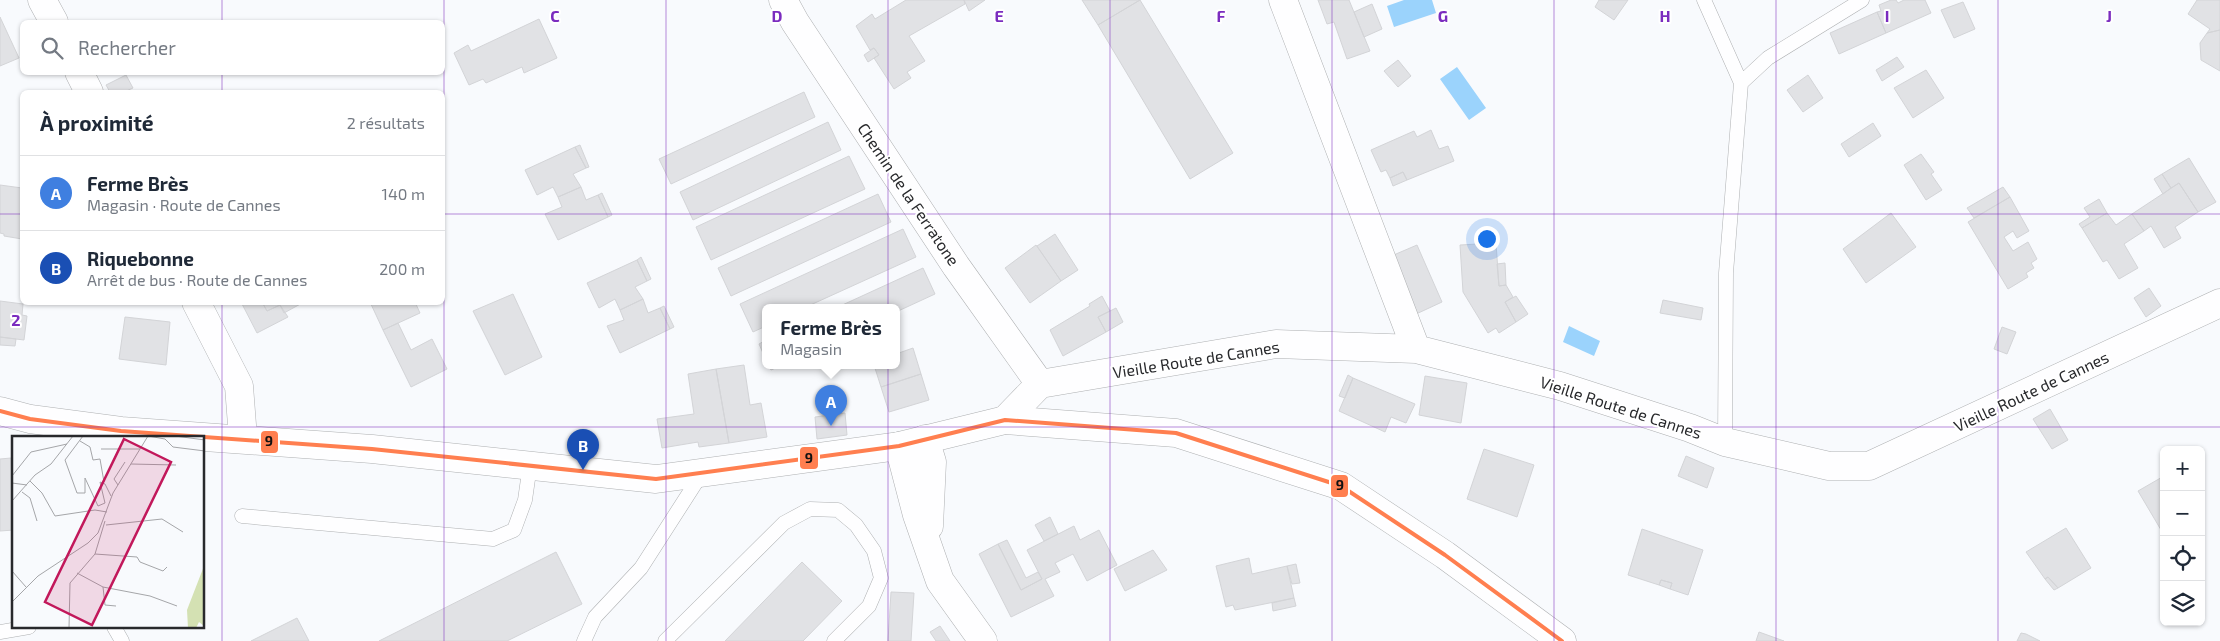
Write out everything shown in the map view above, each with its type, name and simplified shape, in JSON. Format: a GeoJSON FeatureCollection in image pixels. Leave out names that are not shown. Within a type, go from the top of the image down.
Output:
{"type":"FeatureCollection","features":[{"type":"Feature","properties":{"kind":"street"},"geometry":{"type":"LineString","coordinates":[[42,0],[53,20]]}},
{"type":"Feature","properties":{"kind":"street","name":"Chemin de la Ferratone"},"geometry":{"type":"LineString","coordinates":[[783,0],[795,22],[956,266],[1040,384]]}},
{"type":"Feature","properties":{"kind":"street"},"geometry":{"type":"LineString","coordinates":[[1283,0],[1396,302],[1416,349]]}},
{"type":"Feature","properties":{"kind":"street"},"geometry":{"type":"LineString","coordinates":[[80,75],[88,90]]}},
{"type":"Feature","properties":{"kind":"street","name":"Vieille Route de Cannes"},"geometry":{"type":"LineString","coordinates":[[1040,384],[1276,344],[1416,349],[1560,386],[1690,428],[1725,442],[1829,466],[1869,466],[2220,303]]}},
{"type":"Feature","properties":{"kind":"street"},"geometry":{"type":"LineString","coordinates":[[198,305],[239,386],[243,438]]}},
{"type":"Feature","properties":{"kind":"street"},"geometry":{"type":"LineString","coordinates":[[1005,420],[1040,384]]}},
{"type":"Feature","properties":{"kind":"street"},"geometry":{"type":"LineString","coordinates":[[0,411],[31,428],[243,438],[656,478],[899,446],[1005,420],[1176,433],[1341,486],[1445,555],[1562,641]]}},
{"type":"Feature","properties":{"kind":"street"},"geometry":{"type":"LineString","coordinates":[[925,439],[932,462],[929,548]]}},
{"type":"Feature","properties":{"kind":"street"},"geometry":{"type":"LineString","coordinates":[[899,446],[917,515],[940,582],[983,641]]}},
{"type":"Feature","properties":{"kind":"lane"},"geometry":{"type":"LineString","coordinates":[[1704,0],[1741,83],[1726,273],[1725,442]]}},
{"type":"Feature","properties":{"kind":"lane"},"geometry":{"type":"LineString","coordinates":[[1741,83],[1768,58],[1862,0]]}},
{"type":"Feature","properties":{"kind":"lane"},"geometry":{"type":"LineString","coordinates":[[242,516],[493,539],[514,530],[525,500],[530,465]]}},
{"type":"Feature","properties":{"kind":"lane"},"geometry":{"type":"LineString","coordinates":[[584,641],[595,617],[641,568],[702,472]]}},
{"type":"Feature","properties":{"kind":"lane"},"geometry":{"type":"LineString","coordinates":[[664,641],[784,523],[810,509],[838,510],[856,525],[874,551],[881,578],[869,606],[834,641]]}},
{"type":"Feature","properties":{"kind":"lane"},"geometry":{"type":"LineString","coordinates":[[0,632],[24,628]]}},
{"type":"Feature","properties":{"kind":"lane"},"geometry":{"type":"LineString","coordinates":[[115,628],[122,641]]}},
{"type":"Feature","properties":{"kind":"water"},"geometry":{"type":"Polygon","coordinates":[[[1404,0],[1432,0],[1436,13],[1394,27],[1387,6],[1404,0]]]}},
{"type":"Feature","properties":{"kind":"water"},"geometry":{"type":"Polygon","coordinates":[[[1457,67],[1486,108],[1469,120],[1440,79],[1457,67]]]}},
{"type":"Feature","properties":{"kind":"water"},"geometry":{"type":"Polygon","coordinates":[[[1569,326],[1600,341],[1594,356],[1563,342],[1569,326]]]}},
{"type":"Feature","properties":{"kind":"building"},"geometry":{"type":"Polygon","coordinates":[[[906,0],[964,0],[965,4],[909,36],[925,61],[907,72],[911,78],[894,89],[874,58],[879,55],[874,48],[870,50],[856,26],[872,14],[875,19],[906,0]]]}},
{"type":"Feature","properties":{"kind":"building"},"geometry":{"type":"Polygon","coordinates":[[[964,0],[985,0],[969,11],[964,0]]]}},
{"type":"Feature","properties":{"kind":"building"},"geometry":{"type":"Polygon","coordinates":[[[1082,0],[1140,0],[1098,25],[1082,0]]]}},
{"type":"Feature","properties":{"kind":"building"},"geometry":{"type":"Polygon","coordinates":[[[1140,0],[1233,153],[1190,179],[1098,25],[1140,0]]]}},
{"type":"Feature","properties":{"kind":"building"},"geometry":{"type":"Polygon","coordinates":[[[1318,0],[1349,0],[1370,51],[1347,59],[1334,22],[1327,24],[1318,0]]]}},
{"type":"Feature","properties":{"kind":"building"},"geometry":{"type":"Polygon","coordinates":[[[1599,0],[1628,0],[1614,20],[1595,7],[1599,0]]]}},
{"type":"Feature","properties":{"kind":"building"},"geometry":{"type":"Polygon","coordinates":[[[1896,0],[1898,3],[1904,0],[1925,0],[1931,13],[1886,33],[1877,12],[1881,11],[1879,5],[1896,0]]]}},
{"type":"Feature","properties":{"kind":"building"},"geometry":{"type":"Polygon","coordinates":[[[2197,0],[2220,0],[2220,30],[2207,33],[2210,29],[2188,14],[2197,0]]]}},
{"type":"Feature","properties":{"kind":"building"},"geometry":{"type":"Polygon","coordinates":[[[1963,2],[1975,29],[1954,38],[1941,10],[1963,2]]]}},
{"type":"Feature","properties":{"kind":"building"},"geometry":{"type":"Polygon","coordinates":[[[1372,4],[1382,29],[1364,37],[1354,12],[1372,4]]]}},
{"type":"Feature","properties":{"kind":"building"},"geometry":{"type":"Polygon","coordinates":[[[1877,12],[1886,33],[1839,54],[1830,33],[1877,12]]]}},
{"type":"Feature","properties":{"kind":"building"},"geometry":{"type":"Polygon","coordinates":[[[0,17],[19,58],[0,66],[0,17]]]}},
{"type":"Feature","properties":{"kind":"building"},"geometry":{"type":"Polygon","coordinates":[[[539,19],[557,58],[524,73],[522,67],[486,83],[483,79],[469,85],[454,53],[468,45],[471,51],[539,19]]]}},
{"type":"Feature","properties":{"kind":"building"},"geometry":{"type":"Polygon","coordinates":[[[2220,30],[2220,71],[2201,60],[2200,43],[2207,33],[2220,30]]]}},
{"type":"Feature","properties":{"kind":"building"},"geometry":{"type":"Polygon","coordinates":[[[874,48],[879,55],[868,62],[864,55],[874,48]]]}},
{"type":"Feature","properties":{"kind":"building"},"geometry":{"type":"Polygon","coordinates":[[[1897,57],[1904,67],[1882,81],[1876,70],[1897,57]]]}},
{"type":"Feature","properties":{"kind":"building"},"geometry":{"type":"Polygon","coordinates":[[[1398,60],[1411,76],[1398,87],[1384,71],[1398,60]]]}},
{"type":"Feature","properties":{"kind":"building"},"geometry":{"type":"Polygon","coordinates":[[[1926,70],[1944,98],[1913,118],[1894,88],[1926,70]]]}},
{"type":"Feature","properties":{"kind":"building"},"geometry":{"type":"Polygon","coordinates":[[[126,75],[133,88],[128,90],[109,90],[106,85],[126,75]]]}},
{"type":"Feature","properties":{"kind":"building"},"geometry":{"type":"Polygon","coordinates":[[[1808,75],[1823,98],[1803,112],[1787,90],[1808,75]]]}},
{"type":"Feature","properties":{"kind":"building"},"geometry":{"type":"Polygon","coordinates":[[[804,92],[815,117],[671,184],[659,159],[804,92]]]}},
{"type":"Feature","properties":{"kind":"building"},"geometry":{"type":"Polygon","coordinates":[[[828,122],[841,150],[693,220],[680,192],[828,122]]]}},
{"type":"Feature","properties":{"kind":"building"},"geometry":{"type":"Polygon","coordinates":[[[1873,123],[1881,136],[1849,157],[1841,144],[1873,123]]]}},
{"type":"Feature","properties":{"kind":"building"},"geometry":{"type":"Polygon","coordinates":[[[1431,130],[1439,149],[1448,146],[1454,161],[1407,180],[1403,172],[1390,178],[1386,170],[1381,172],[1371,150],[1414,131],[1417,137],[1431,130]]]}},
{"type":"Feature","properties":{"kind":"building"},"geometry":{"type":"Polygon","coordinates":[[[580,145],[589,167],[586,168],[575,147],[580,145]]]}},
{"type":"Feature","properties":{"kind":"building"},"geometry":{"type":"Polygon","coordinates":[[[575,147],[586,168],[573,174],[581,187],[558,197],[553,187],[537,195],[525,170],[575,147]]]}},
{"type":"Feature","properties":{"kind":"building"},"geometry":{"type":"Polygon","coordinates":[[[1921,154],[1934,172],[1931,174],[1942,190],[1926,200],[1904,165],[1921,154]]]}},
{"type":"Feature","properties":{"kind":"building"},"geometry":{"type":"Polygon","coordinates":[[[849,156],[865,189],[711,260],[696,227],[849,156]]]}},
{"type":"Feature","properties":{"kind":"building"},"geometry":{"type":"Polygon","coordinates":[[[2189,158],[2216,202],[2198,212],[2179,183],[2171,188],[2162,174],[2189,158]]]}},
{"type":"Feature","properties":{"kind":"building"},"geometry":{"type":"Polygon","coordinates":[[[1403,172],[1407,180],[1393,186],[1390,178],[1403,172]]]}},
{"type":"Feature","properties":{"kind":"building"},"geometry":{"type":"Polygon","coordinates":[[[2162,174],[2171,188],[2163,194],[2154,179],[2162,174]]]}},
{"type":"Feature","properties":{"kind":"building"},"geometry":{"type":"Polygon","coordinates":[[[2179,183],[2198,212],[2175,227],[2181,238],[2164,248],[2151,226],[2144,231],[2132,214],[2179,183]]]}},
{"type":"Feature","properties":{"kind":"building"},"geometry":{"type":"Polygon","coordinates":[[[0,185],[20,188],[20,239],[4,236],[4,234],[0,233],[0,185]]]}},
{"type":"Feature","properties":{"kind":"building"},"geometry":{"type":"Polygon","coordinates":[[[581,187],[586,200],[598,195],[608,217],[558,240],[545,214],[562,207],[558,197],[581,187]]]}},
{"type":"Feature","properties":{"kind":"building"},"geometry":{"type":"Polygon","coordinates":[[[2003,187],[2010,197],[1974,218],[1967,208],[2003,187]]]}},
{"type":"Feature","properties":{"kind":"building"},"geometry":{"type":"Polygon","coordinates":[[[602,193],[612,215],[608,217],[598,195],[602,193]]]}},
{"type":"Feature","properties":{"kind":"building"},"geometry":{"type":"Polygon","coordinates":[[[878,194],[891,222],[731,296],[718,268],[878,194]]]}},
{"type":"Feature","properties":{"kind":"building"},"geometry":{"type":"Polygon","coordinates":[[[2010,197],[2029,231],[2017,238],[2013,231],[2004,237],[2013,251],[2028,242],[2037,259],[2031,263],[2034,268],[2026,273],[2028,277],[2008,289],[1968,222],[2010,197]]]}},
{"type":"Feature","properties":{"kind":"building"},"geometry":{"type":"Polygon","coordinates":[[[2099,199],[2107,213],[2082,228],[2079,224],[2090,217],[2084,208],[2099,199]]]}},
{"type":"Feature","properties":{"kind":"building"},"geometry":{"type":"Polygon","coordinates":[[[1891,213],[1916,247],[1866,283],[1843,249],[1891,213]]]}},
{"type":"Feature","properties":{"kind":"building"},"geometry":{"type":"Polygon","coordinates":[[[2107,213],[2116,225],[2132,214],[2144,231],[2124,244],[2138,268],[2119,279],[2107,260],[2103,262],[2082,228],[2107,213]]]}},
{"type":"Feature","properties":{"kind":"building"},"geometry":{"type":"Polygon","coordinates":[[[903,229],[916,257],[813,304],[762,304],[762,328],[753,332],[740,304],[903,229]]]}},
{"type":"Feature","properties":{"kind":"building"},"geometry":{"type":"Polygon","coordinates":[[[1055,234],[1078,270],[1061,281],[1037,246],[1055,234]]]}},
{"type":"Feature","properties":{"kind":"building"},"geometry":{"type":"Polygon","coordinates":[[[1496,243],[1499,286],[1506,285],[1513,297],[1505,302],[1516,322],[1499,333],[1496,328],[1488,333],[1463,292],[1460,245],[1496,243]]]}},
{"type":"Feature","properties":{"kind":"building"},"geometry":{"type":"Polygon","coordinates":[[[1036,245],[1061,281],[1030,303],[1005,268],[1036,245]]]}},
{"type":"Feature","properties":{"kind":"building"},"geometry":{"type":"Polygon","coordinates":[[[1417,245],[1442,302],[1414,315],[1389,257],[1417,245]]]}},
{"type":"Feature","properties":{"kind":"building"},"geometry":{"type":"Polygon","coordinates":[[[641,257],[651,279],[647,281],[637,260],[641,257]]]}},
{"type":"Feature","properties":{"kind":"building"},"geometry":{"type":"Polygon","coordinates":[[[637,260],[647,281],[635,287],[643,299],[620,310],[615,299],[599,308],[587,283],[637,260]]]}},
{"type":"Feature","properties":{"kind":"building"},"geometry":{"type":"Polygon","coordinates":[[[1505,263],[1506,285],[1499,286],[1497,264],[1505,263]]]}},
{"type":"Feature","properties":{"kind":"building"},"geometry":{"type":"Polygon","coordinates":[[[923,268],[935,294],[900,310],[900,304],[845,304],[923,268]]]}},
{"type":"Feature","properties":{"kind":"building"},"geometry":{"type":"Polygon","coordinates":[[[2149,288],[2161,306],[2146,317],[2134,298],[2149,288]]]}},
{"type":"Feature","properties":{"kind":"building"},"geometry":{"type":"Polygon","coordinates":[[[513,294],[542,357],[505,375],[473,311],[513,294]]]}},
{"type":"Feature","properties":{"kind":"building"},"geometry":{"type":"Polygon","coordinates":[[[1102,296],[1110,311],[1098,317],[1106,332],[1063,356],[1050,330],[1090,306],[1089,304],[1102,296]]]}},
{"type":"Feature","properties":{"kind":"building"},"geometry":{"type":"Polygon","coordinates":[[[1516,296],[1528,314],[1516,322],[1505,302],[1516,296]]]}},
{"type":"Feature","properties":{"kind":"building"},"geometry":{"type":"Polygon","coordinates":[[[643,299],[648,313],[660,308],[670,329],[620,353],[607,326],[624,320],[620,310],[643,299]]]}},
{"type":"Feature","properties":{"kind":"building"},"geometry":{"type":"Polygon","coordinates":[[[1663,300],[1703,308],[1701,320],[1660,313],[1663,300]]]}},
{"type":"Feature","properties":{"kind":"building"},"geometry":{"type":"Polygon","coordinates":[[[0,301],[23,305],[22,315],[27,316],[24,340],[0,337],[0,301]]]}},
{"type":"Feature","properties":{"kind":"building"},"geometry":{"type":"Polygon","coordinates":[[[243,305],[264,305],[267,311],[280,305],[288,317],[257,333],[243,305]]]}},
{"type":"Feature","properties":{"kind":"building"},"geometry":{"type":"Polygon","coordinates":[[[264,305],[280,305],[267,311],[264,305]]]}},
{"type":"Feature","properties":{"kind":"building"},"geometry":{"type":"Polygon","coordinates":[[[280,305],[299,305],[284,313],[280,305]]]}},
{"type":"Feature","properties":{"kind":"building"},"geometry":{"type":"Polygon","coordinates":[[[371,305],[416,305],[420,313],[383,330],[371,305]]]}},
{"type":"Feature","properties":{"kind":"building"},"geometry":{"type":"Polygon","coordinates":[[[664,306],[674,327],[670,329],[660,308],[664,306]]]}},
{"type":"Feature","properties":{"kind":"building"},"geometry":{"type":"Polygon","coordinates":[[[1116,308],[1123,322],[1106,332],[1098,317],[1116,308]]]}},
{"type":"Feature","properties":{"kind":"building"},"geometry":{"type":"Polygon","coordinates":[[[125,317],[170,322],[166,365],[119,359],[125,317]]]}},
{"type":"Feature","properties":{"kind":"building"},"geometry":{"type":"Polygon","coordinates":[[[398,323],[411,350],[432,339],[447,369],[411,387],[383,330],[398,323]]]}},
{"type":"Feature","properties":{"kind":"building"},"geometry":{"type":"Polygon","coordinates":[[[2002,327],[2016,332],[2007,354],[1994,349],[2002,327]]]}},
{"type":"Feature","properties":{"kind":"building"},"geometry":{"type":"Polygon","coordinates":[[[0,337],[16,339],[15,346],[0,345],[0,337]]]}},
{"type":"Feature","properties":{"kind":"building"},"geometry":{"type":"Polygon","coordinates":[[[913,348],[921,374],[881,387],[875,369],[900,369],[900,353],[913,348]]]}},
{"type":"Feature","properties":{"kind":"building"},"geometry":{"type":"Polygon","coordinates":[[[744,365],[750,405],[761,403],[767,437],[729,443],[716,369],[744,365]]]}},
{"type":"Feature","properties":{"kind":"building"},"geometry":{"type":"Polygon","coordinates":[[[716,369],[729,443],[699,447],[698,442],[662,448],[657,419],[694,414],[688,374],[716,369]]]}},
{"type":"Feature","properties":{"kind":"building"},"geometry":{"type":"Polygon","coordinates":[[[921,374],[929,400],[889,412],[881,387],[921,374]]]}},
{"type":"Feature","properties":{"kind":"building"},"geometry":{"type":"Polygon","coordinates":[[[1348,375],[1353,378],[1345,398],[1339,396],[1348,375]]]}},
{"type":"Feature","properties":{"kind":"building"},"geometry":{"type":"Polygon","coordinates":[[[1425,376],[1467,383],[1461,423],[1419,415],[1425,376]]]}},
{"type":"Feature","properties":{"kind":"building"},"geometry":{"type":"Polygon","coordinates":[[[1353,378],[1415,404],[1406,423],[1391,417],[1385,432],[1339,411],[1353,378]]]}},
{"type":"Feature","properties":{"kind":"building"},"geometry":{"type":"Polygon","coordinates":[[[2050,409],[2068,440],[2052,449],[2033,419],[2050,409]]]}},
{"type":"Feature","properties":{"kind":"building"},"geometry":{"type":"Polygon","coordinates":[[[845,413],[847,435],[817,439],[815,417],[845,413]]]}},
{"type":"Feature","properties":{"kind":"building"},"geometry":{"type":"Polygon","coordinates":[[[1484,449],[1534,465],[1517,517],[1467,499],[1484,449]]]}},
{"type":"Feature","properties":{"kind":"building"},"geometry":{"type":"Polygon","coordinates":[[[1686,456],[1714,468],[1707,488],[1678,476],[1686,456]]]}},
{"type":"Feature","properties":{"kind":"building"},"geometry":{"type":"Polygon","coordinates":[[[11,458],[12,530],[0,531],[0,459],[11,458]]]}},
{"type":"Feature","properties":{"kind":"building"},"geometry":{"type":"Polygon","coordinates":[[[2160,478],[2160,528],[2138,491],[2160,478]]]}},
{"type":"Feature","properties":{"kind":"building"},"geometry":{"type":"Polygon","coordinates":[[[1050,517],[1058,534],[1044,541],[1035,525],[1050,517]]]}},
{"type":"Feature","properties":{"kind":"building"},"geometry":{"type":"Polygon","coordinates":[[[1074,526],[1080,540],[1099,530],[1117,565],[1087,581],[1073,554],[1055,563],[1060,572],[1045,579],[1054,596],[1011,617],[979,554],[998,544],[1021,590],[1042,579],[1027,550],[1074,526]]]}},
{"type":"Feature","properties":{"kind":"building"},"geometry":{"type":"Polygon","coordinates":[[[2066,528],[2091,568],[2058,588],[2048,577],[2045,579],[2026,552],[2066,528]]]}},
{"type":"Feature","properties":{"kind":"building"},"geometry":{"type":"Polygon","coordinates":[[[1642,529],[1703,550],[1688,595],[1670,589],[1672,583],[1661,580],[1659,585],[1628,575],[1642,529]]]}},
{"type":"Feature","properties":{"kind":"building"},"geometry":{"type":"Polygon","coordinates":[[[1007,540],[1026,578],[1038,572],[1042,579],[1021,590],[998,544],[1007,540]]]}},
{"type":"Feature","properties":{"kind":"building"},"geometry":{"type":"Polygon","coordinates":[[[1153,550],[1167,570],[1125,591],[1114,569],[1153,550]]]}},
{"type":"Feature","properties":{"kind":"building"},"geometry":{"type":"Polygon","coordinates":[[[556,552],[582,604],[507,641],[379,641],[556,552]]]}},
{"type":"Feature","properties":{"kind":"building"},"geometry":{"type":"Polygon","coordinates":[[[1249,558],[1252,574],[1287,566],[1294,598],[1235,610],[1233,605],[1226,607],[1216,566],[1249,558]]]}},
{"type":"Feature","properties":{"kind":"building"},"geometry":{"type":"Polygon","coordinates":[[[802,562],[842,601],[803,641],[725,641],[802,562]]]}},
{"type":"Feature","properties":{"kind":"building"},"geometry":{"type":"Polygon","coordinates":[[[1296,564],[1300,583],[1292,584],[1287,566],[1296,564]]]}},
{"type":"Feature","properties":{"kind":"building"},"geometry":{"type":"Polygon","coordinates":[[[2048,577],[2058,588],[2054,590],[2045,579],[2048,577]]]}},
{"type":"Feature","properties":{"kind":"building"},"geometry":{"type":"Polygon","coordinates":[[[1661,580],[1672,583],[1670,589],[1659,585],[1661,580]]]}},
{"type":"Feature","properties":{"kind":"building"},"geometry":{"type":"Polygon","coordinates":[[[891,592],[914,593],[911,641],[888,641],[891,592]]]}},
{"type":"Feature","properties":{"kind":"building"},"geometry":{"type":"Polygon","coordinates":[[[1294,598],[1296,606],[1273,611],[1272,603],[1294,598]]]}},
{"type":"Feature","properties":{"kind":"building"},"geometry":{"type":"Polygon","coordinates":[[[297,618],[309,641],[251,641],[297,618]]]}},
{"type":"Feature","properties":{"kind":"building"},"geometry":{"type":"Polygon","coordinates":[[[940,626],[950,641],[936,641],[930,632],[940,626]]]}},
{"type":"Feature","properties":{"kind":"building"},"geometry":{"type":"Polygon","coordinates":[[[1759,632],[1784,641],[1756,641],[1759,632]]]}},
{"type":"Feature","properties":{"kind":"building"},"geometry":{"type":"Polygon","coordinates":[[[2021,633],[2026,634],[2040,641],[2017,641],[2021,633]]]}},
{"type":"Feature","properties":{"kind":"transit line","name":"9"},"geometry":{"type":"LineString","coordinates":[[0,411],[30,419],[121,431],[191,436]]}},
{"type":"Feature","properties":{"kind":"transit line","name":"9"},"geometry":{"type":"LineString","coordinates":[[205,437],[372,449],[656,479],[899,446],[1005,420],[1176,433],[1341,486],[1445,555],[1562,641]]}},
{"type":"Feature","properties":{"kind":"place","name":"Ferme Brès"},"geometry":{"type":"Point","coordinates":[831,426]}},
{"type":"Feature","properties":{"kind":"place","name":"Riquebonne"},"geometry":{"type":"Point","coordinates":[583,470]}}]}
